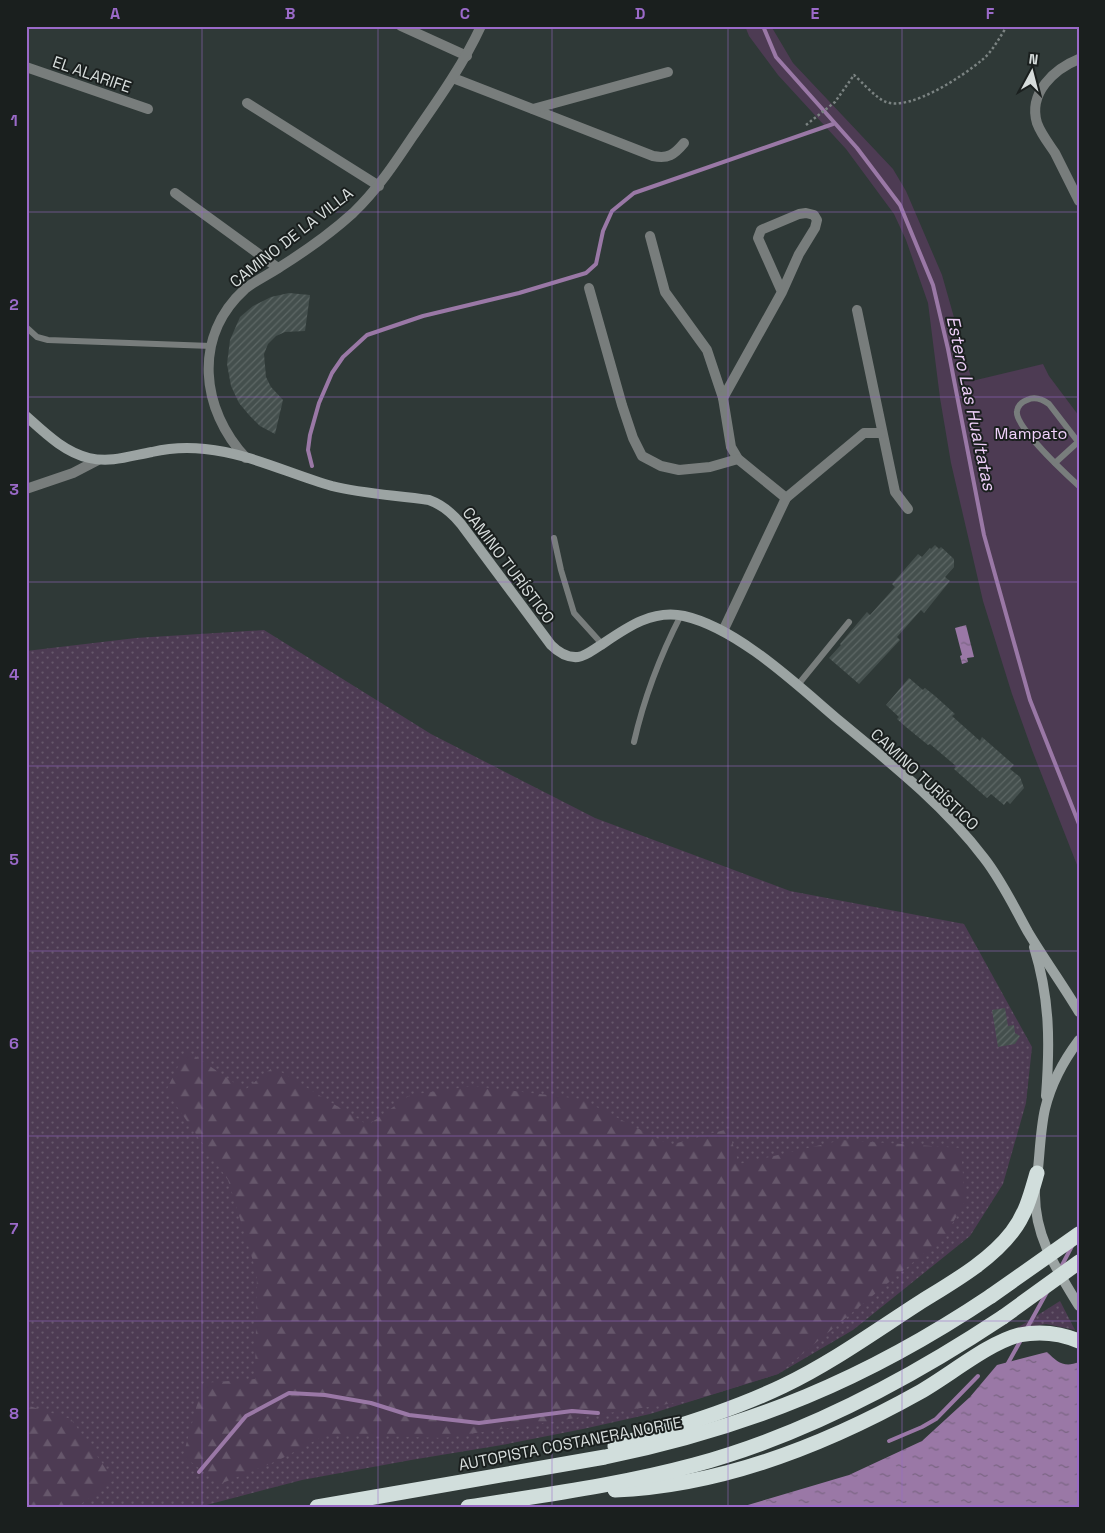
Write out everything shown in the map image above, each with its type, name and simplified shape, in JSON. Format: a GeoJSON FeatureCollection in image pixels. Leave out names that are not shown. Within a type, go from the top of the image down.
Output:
{"type":"FeatureCollection","features":[{"type":"Feature","properties":{"kind":"highway"},"geometry":{"type":"LineString","coordinates":[[554,1466],[737,1406],[783,1386],[841,1354],[947,1285],[1000,1246],[1024,1213],[1037,1173]]}},
{"type":"Feature","properties":{"kind":"highway","name":"AUTOPISTA COSTANERA NORTE"},"geometry":{"type":"LineString","coordinates":[[317,1507],[639,1450],[683,1440],[786,1406],[891,1357],[959,1317],[1079,1234]]}},
{"type":"Feature","properties":{"kind":"highway"},"geometry":{"type":"LineString","coordinates":[[468,1507],[620,1481],[685,1467],[739,1451],[777,1437],[843,1409],[890,1386],[1003,1317],[1079,1262]]}},
{"type":"Feature","properties":{"kind":"highway"},"geometry":{"type":"LineString","coordinates":[[556,1492],[663,1486],[714,1475],[769,1459],[828,1438],[857,1425],[921,1391],[984,1351],[1019,1335],[1058,1334],[1079,1341]]}},
{"type":"Feature","properties":{"kind":"main road"},"geometry":{"type":"LineString","coordinates":[[26,416],[67,449],[98,460]]}},
{"type":"Feature","properties":{"kind":"main road","name":"CAMINO TURÍSTICO"},"geometry":{"type":"LineString","coordinates":[[98,460],[116,460],[167,449],[194,448],[246,458],[332,486],[363,493],[424,499],[439,503],[461,524],[555,649],[568,656],[577,657],[586,654],[632,625],[647,618],[662,615],[681,615],[723,631],[745,645],[797,686],[913,784],[956,825],[995,873],[1028,932],[1074,998],[1079,1012]]}},
{"type":"Feature","properties":{"kind":"main road"},"geometry":{"type":"LineString","coordinates":[[1028,932],[1039,966],[1049,1038],[1045,1110],[1035,1186],[1035,1207],[1043,1240],[1057,1270],[1079,1306]]}},
{"type":"Feature","properties":{"kind":"main road"},"geometry":{"type":"LineString","coordinates":[[1045,1110],[1059,1073],[1079,1040]]}},
{"type":"Feature","properties":{"kind":"street"},"geometry":{"type":"LineString","coordinates":[[401,26],[467,56]]}},
{"type":"Feature","properties":{"kind":"street","name":"CAMINO DE LA VILLA"},"geometry":{"type":"LineString","coordinates":[[246,458],[228,437],[216,410],[210,386],[209,359],[211,346],[220,321],[235,299],[255,281],[278,268],[352,213],[379,186],[453,78],[467,56],[481,26]]}},
{"type":"Feature","properties":{"kind":"street"},"geometry":{"type":"LineString","coordinates":[[1079,59],[1066,64],[1046,81],[1041,89],[1036,107],[1038,125],[1079,201]]}},
{"type":"Feature","properties":{"kind":"street","name":"EL ALARIFE"},"geometry":{"type":"LineString","coordinates":[[26,67],[148,109]]}},
{"type":"Feature","properties":{"kind":"street"},"geometry":{"type":"LineString","coordinates":[[533,109],[668,72]]}},
{"type":"Feature","properties":{"kind":"street"},"geometry":{"type":"LineString","coordinates":[[453,78],[653,156],[664,158],[675,153],[684,143]]}},
{"type":"Feature","properties":{"kind":"street"},"geometry":{"type":"LineString","coordinates":[[247,103],[379,186]]}},
{"type":"Feature","properties":{"kind":"street"},"geometry":{"type":"LineString","coordinates":[[174,193],[278,268]]}},
{"type":"Feature","properties":{"kind":"street"},"geometry":{"type":"LineString","coordinates":[[723,398],[782,292],[798,254],[815,228],[818,220],[814,215],[799,214],[762,230],[758,238],[782,292]]}},
{"type":"Feature","properties":{"kind":"street"},"geometry":{"type":"LineString","coordinates":[[650,236],[665,292],[707,350],[723,398],[731,447],[738,459],[786,498]]}},
{"type":"Feature","properties":{"kind":"street"},"geometry":{"type":"LineString","coordinates":[[589,288],[625,414],[633,438],[642,456],[661,466],[680,470],[710,467],[738,459]]}},
{"type":"Feature","properties":{"kind":"street"},"geometry":{"type":"LineString","coordinates":[[857,310],[894,492],[908,509]]}},
{"type":"Feature","properties":{"kind":"street"},"geometry":{"type":"LineString","coordinates":[[723,631],[786,498],[864,433],[881,432]]}},
{"type":"Feature","properties":{"kind":"street"},"geometry":{"type":"LineString","coordinates":[[216,451],[224,446],[228,437]]}},
{"type":"Feature","properties":{"kind":"street","name":"CAMINO TURÍSTICO"},"geometry":{"type":"LineString","coordinates":[[26,489],[73,472],[98,460]]}},
{"type":"Feature","properties":{"kind":"lane"},"geometry":{"type":"LineString","coordinates":[[26,327],[37,337],[48,340],[211,346]]}},
{"type":"Feature","properties":{"kind":"lane"},"geometry":{"type":"LineString","coordinates":[[1055,463],[1078,442],[1049,404],[1037,398],[1031,398],[1021,403],[1016,412],[1018,418],[1055,463],[1079,486]]}},
{"type":"Feature","properties":{"kind":"lane"},"geometry":{"type":"LineString","coordinates":[[554,538],[574,613],[602,644]]}},
{"type":"Feature","properties":{"kind":"lane"},"geometry":{"type":"LineString","coordinates":[[634,742],[651,682],[681,615]]}},
{"type":"Feature","properties":{"kind":"lane"},"geometry":{"type":"LineString","coordinates":[[797,686],[849,622]]}},
{"type":"Feature","properties":{"kind":"path"},"geometry":{"type":"LineString","coordinates":[[806,125],[835,102],[854,75],[885,102],[897,104],[918,99],[952,82],[983,59],[1007,26]]}},
{"type":"Feature","properties":{"kind":"green space","name":"Mampato"},"geometry":{"type":"Polygon","coordinates":[[[745,26],[771,26],[793,63],[893,169],[906,191],[942,275],[972,381],[1043,364],[1049,376],[1079,416],[1079,870],[1012,694],[983,601],[951,463],[940,398],[928,303],[906,240],[894,214],[846,149],[778,75],[749,36],[745,26]]]}},
{"type":"Feature","properties":{"kind":"green space"},"geometry":{"type":"Polygon","coordinates":[[[264,630],[431,734],[595,818],[790,891],[964,924],[1032,1047],[1026,1103],[1003,1184],[970,1236],[853,1330],[778,1374],[650,1414],[502,1445],[302,1480],[199,1507],[26,1507],[26,651],[136,638],[264,630]]]}},
{"type":"Feature","properties":{"kind":"green space"},"geometry":{"type":"Polygon","coordinates":[[[186,1050],[245,1090],[273,1067],[368,1125],[410,1095],[473,1086],[581,1099],[670,1145],[728,1129],[739,1164],[842,1140],[961,1148],[965,1201],[946,1235],[778,1374],[694,1400],[443,1438],[327,1434],[279,1460],[220,1484],[183,1456],[203,1383],[255,1379],[257,1274],[228,1180],[166,1091],[186,1050]]]}},
{"type":"Feature","properties":{"kind":"green space"},"geometry":{"type":"Polygon","coordinates":[[[1060,1301],[1075,1330],[1046,1324],[1014,1330],[1060,1301]]]}},
{"type":"Feature","properties":{"kind":"green space"},"geometry":{"type":"Polygon","coordinates":[[[26,1405],[71,1419],[114,1480],[77,1507],[26,1507],[26,1405]]]}},
{"type":"Feature","properties":{"kind":"water"},"geometry":{"type":"Polygon","coordinates":[[[966,625],[974,657],[967,658],[968,662],[962,664],[960,656],[962,655],[955,628],[966,625]]]}},
{"type":"Feature","properties":{"kind":"water"},"geometry":{"type":"Polygon","coordinates":[[[1047,1352],[1061,1363],[1074,1364],[1079,1362],[1078,1507],[741,1507],[849,1475],[922,1441],[970,1397],[997,1365],[1047,1352]]]}},
{"type":"Feature","properties":{"kind":"building"},"geometry":{"type":"Polygon","coordinates":[[[289,293],[310,295],[305,331],[285,332],[276,336],[268,344],[264,354],[266,377],[271,387],[283,400],[275,434],[260,426],[239,403],[231,386],[227,364],[230,340],[240,317],[253,306],[271,297],[289,293]]]}},
{"type":"Feature","properties":{"kind":"building"},"geometry":{"type":"Polygon","coordinates":[[[935,545],[939,549],[941,547],[954,559],[954,567],[945,577],[950,581],[924,613],[921,610],[897,637],[900,640],[859,684],[829,658],[867,612],[870,615],[895,587],[892,584],[918,554],[922,557],[935,545]]]}},
{"type":"Feature","properties":{"kind":"building"},"geometry":{"type":"Polygon","coordinates":[[[909,678],[923,690],[925,688],[935,696],[955,714],[952,716],[980,741],[982,737],[1014,765],[1010,769],[1020,777],[1024,788],[1010,804],[1007,801],[1004,805],[991,794],[987,798],[954,769],[956,766],[897,719],[899,717],[886,705],[909,678]]]}},
{"type":"Feature","properties":{"kind":"building"},"geometry":{"type":"Polygon","coordinates":[[[1005,1008],[1008,1026],[1014,1025],[1015,1033],[1020,1036],[1015,1044],[998,1047],[992,1010],[1005,1008]]]}},
{"type":"Feature","properties":{"kind":"waterway","name":"Estero Las Hualtatas"},"geometry":{"type":"LineString","coordinates":[[763,26],[776,57],[857,148],[900,205],[933,285],[948,349],[984,535],[1030,700],[1079,824]]}},
{"type":"Feature","properties":{"kind":"waterway"},"geometry":{"type":"LineString","coordinates":[[312,466],[308,450],[319,403],[332,373],[343,357],[367,335],[423,316],[519,293],[586,273],[596,264],[603,231],[612,211],[634,193],[833,124]]}},
{"type":"Feature","properties":{"kind":"waterway","name":"Estero Las Hualtatas"},"geometry":{"type":"LineString","coordinates":[[1060,1269],[1072,1246]]}},
{"type":"Feature","properties":{"kind":"waterway","name":"Estero Las Hualtatas"},"geometry":{"type":"LineString","coordinates":[[1026,1330],[1047,1292]]}},
{"type":"Feature","properties":{"kind":"waterway","name":"Estero Las Hualtatas"},"geometry":{"type":"LineString","coordinates":[[1007,1365],[1022,1338]]}},
{"type":"Feature","properties":{"kind":"waterway"},"geometry":{"type":"LineString","coordinates":[[889,1441],[936,1419],[978,1376]]}},
{"type":"Feature","properties":{"kind":"waterway"},"geometry":{"type":"LineString","coordinates":[[199,1472],[246,1416],[289,1393],[325,1395],[371,1403],[409,1415],[479,1423],[572,1411],[598,1413]]}}]}
